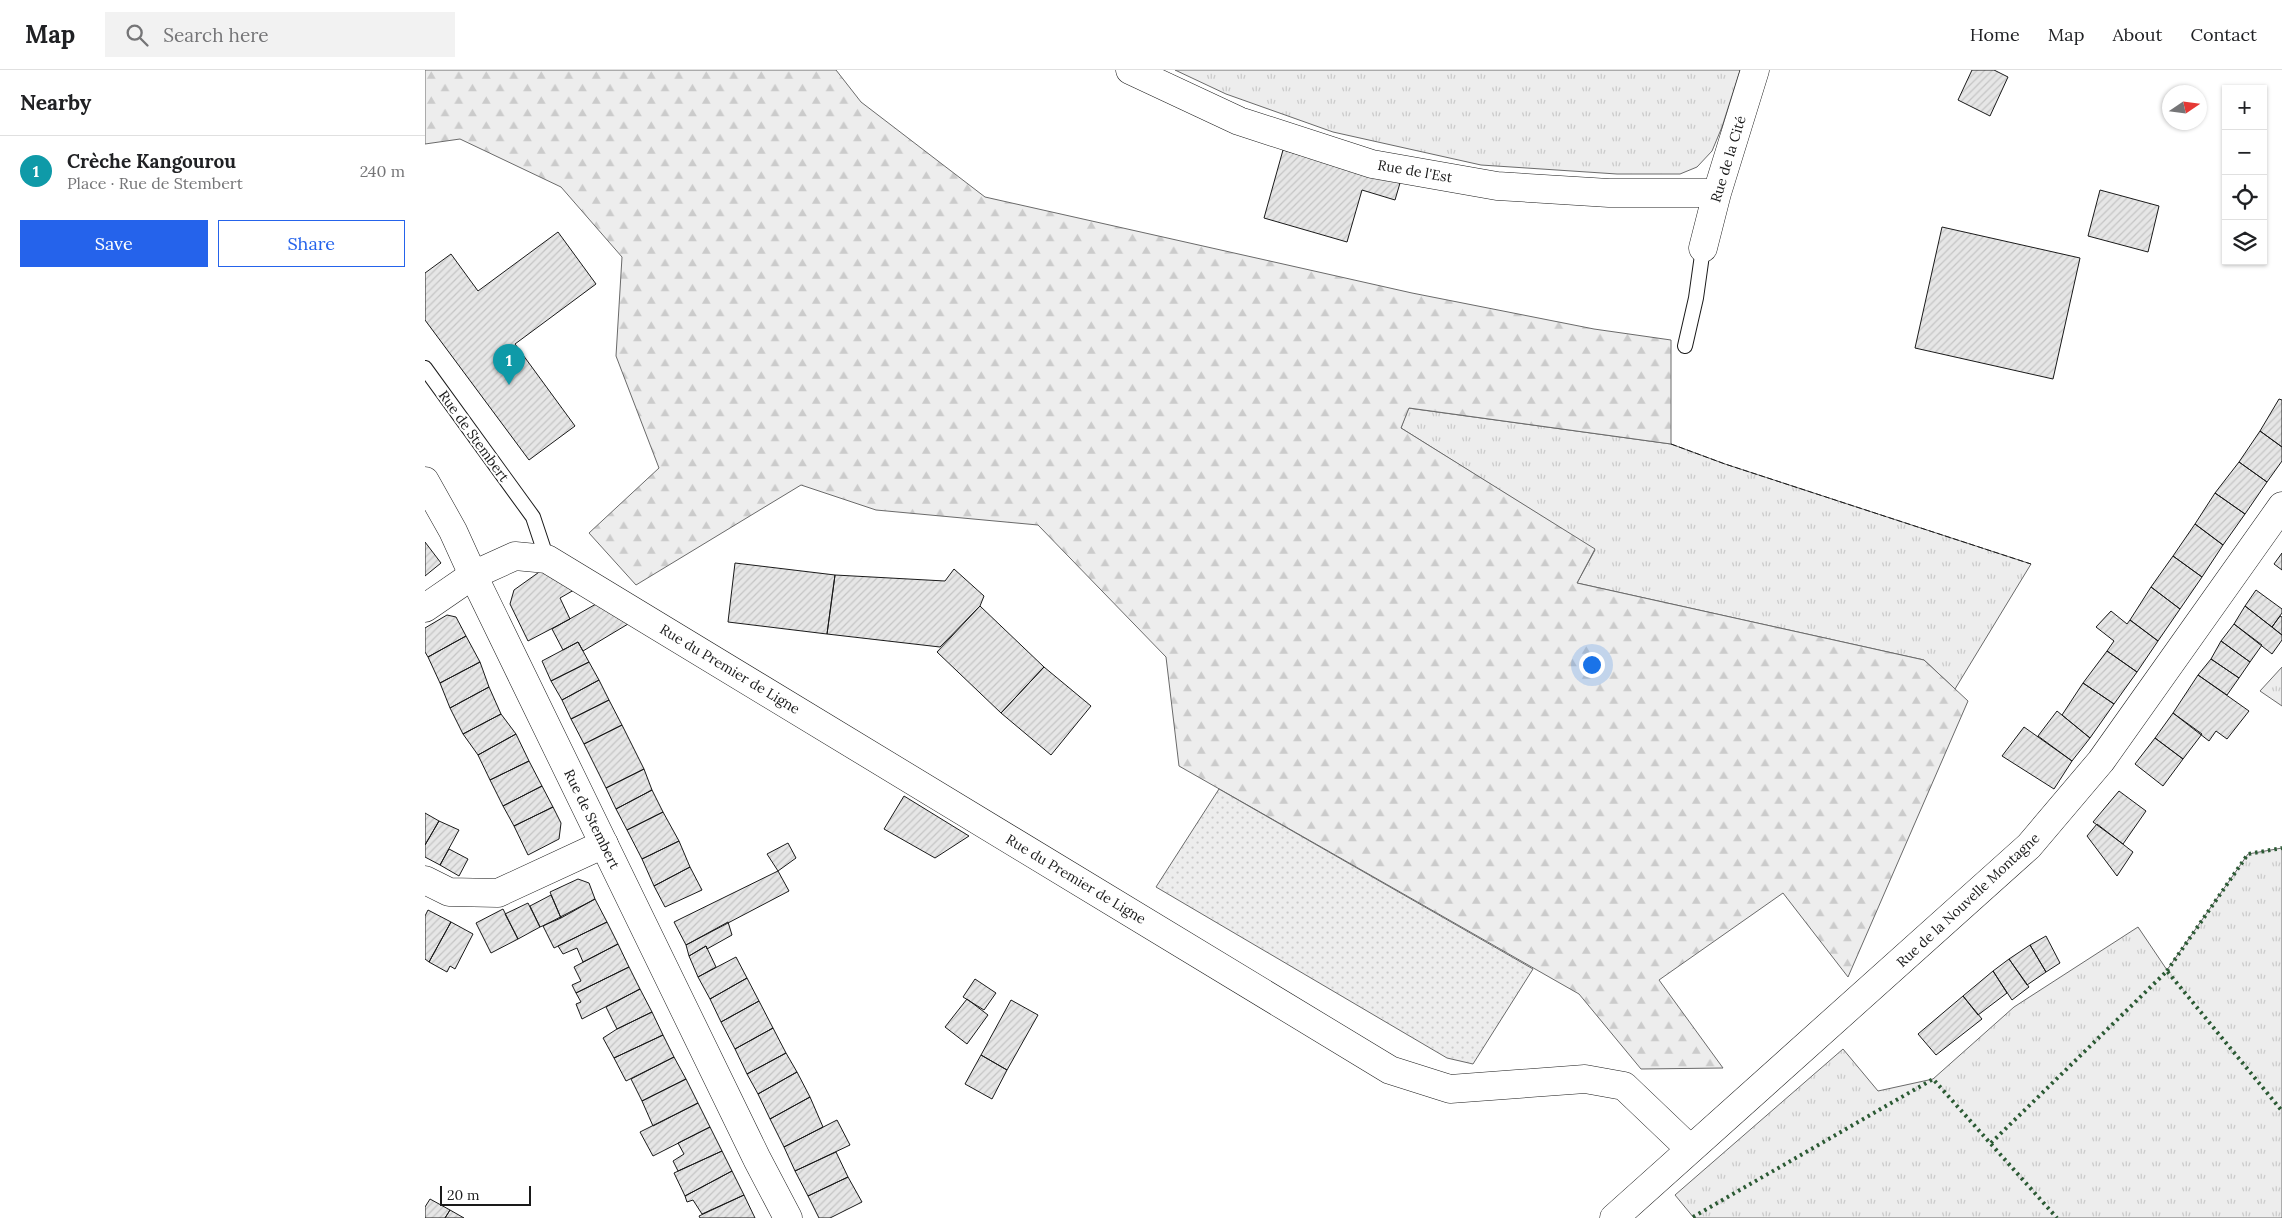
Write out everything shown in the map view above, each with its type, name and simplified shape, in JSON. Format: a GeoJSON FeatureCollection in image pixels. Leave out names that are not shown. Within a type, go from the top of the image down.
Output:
{"type":"FeatureCollection","features":[{"type":"Feature","properties":{"kind":"street","name":"Rue de l'Est"},"geometry":{"type":"LineString","coordinates":[[1130,70],[1239,121],[1372,164],[1497,186],[1609,193],[1717,193]]}},
{"type":"Feature","properties":{"kind":"street","name":"Rue de la Cité"},"geometry":{"type":"LineString","coordinates":[[1703,248],[1717,193],[1755,70]]}},
{"type":"Feature","properties":{"kind":"street","name":"Rue de Stembert"},"geometry":{"type":"LineString","coordinates":[[425,481],[453,531],[757,1159],[788,1218]]}},
{"type":"Feature","properties":{"kind":"street","name":"Rue de la Nouvelle Montagne"},"geometry":{"type":"LineString","coordinates":[[1614,1218],[2029,846],[2101,760],[2282,506]]}},
{"type":"Feature","properties":{"kind":"street","name":"Rue du Premier de Ligne"},"geometry":{"type":"LineString","coordinates":[[425,608],[473,575],[515,556],[547,559],[1390,1070],[1449,1089],[1585,1079],[1623,1086],[1690,1149]]}},
{"type":"Feature","properties":{"kind":"street"},"geometry":{"type":"LineString","coordinates":[[425,880],[449,892],[498,893],[604,844]]}},
{"type":"Feature","properties":{"kind":"lane"},"geometry":{"type":"LineString","coordinates":[[1685,346],[1696,298],[1703,248]]}},
{"type":"Feature","properties":{"kind":"lane","name":"Rue de Stembert"},"geometry":{"type":"LineString","coordinates":[[425,368],[533,517],[547,559]]}},
{"type":"Feature","properties":{"kind":"green space"},"geometry":{"type":"Polygon","coordinates":[[[425,70],[836,70],[861,102],[985,197],[1412,293],[1594,329],[1671,340],[1671,444],[1409,408],[1401,428],[1595,549],[1577,583],[1924,660],[1968,701],[1848,977],[1783,893],[1659,980],[1723,1068],[1641,1069],[1579,994],[1179,766],[1166,657],[1038,525],[876,510],[801,485],[636,585],[589,533],[659,468],[616,356],[622,257],[561,187],[460,139],[425,144],[425,70]]]}},
{"type":"Feature","properties":{"kind":"green space"},"geometry":{"type":"Polygon","coordinates":[[[1175,70],[1740,70],[1722,127],[1712,151],[1697,167],[1680,174],[1617,174],[1481,165],[1333,132],[1226,94],[1175,70]]]}},
{"type":"Feature","properties":{"kind":"green space"},"geometry":{"type":"Polygon","coordinates":[[[1408,408],[1671,444],[1725,464],[2031,564],[1955,689],[1924,660],[1577,583],[1595,550],[1401,428],[1408,408]]]}},
{"type":"Feature","properties":{"kind":"green space"},"geometry":{"type":"Polygon","coordinates":[[[2282,667],[2282,706],[2260,691],[2282,667]]]}},
{"type":"Feature","properties":{"kind":"green space"},"geometry":{"type":"Polygon","coordinates":[[[1219,789],[1533,969],[1473,1064],[1447,1058],[1156,887],[1219,789]]]}},
{"type":"Feature","properties":{"kind":"green space"},"geometry":{"type":"Polygon","coordinates":[[[2282,848],[2282,1218],[1694,1218],[1675,1195],[1843,1049],[1878,1091],[1933,1079],[2014,1007],[2138,927],[2167,970],[2248,854],[2282,848]]]}},
{"type":"Feature","properties":{"kind":"building"},"geometry":{"type":"Polygon","coordinates":[[[1972,70],[1994,70],[2008,77],[1990,116],[1958,100],[1972,70]]]}},
{"type":"Feature","properties":{"kind":"building"},"geometry":{"type":"Polygon","coordinates":[[[1283,150],[1400,183],[1395,200],[1362,190],[1347,242],[1264,218],[1283,150]]]}},
{"type":"Feature","properties":{"kind":"building"},"geometry":{"type":"Polygon","coordinates":[[[2100,190],[2159,206],[2148,252],[2088,236],[2100,190]]]}},
{"type":"Feature","properties":{"kind":"building"},"geometry":{"type":"Polygon","coordinates":[[[1942,227],[2080,258],[2053,379],[1915,348],[1942,227]]]}},
{"type":"Feature","properties":{"kind":"building"},"geometry":{"type":"Polygon","coordinates":[[[558,232],[596,284],[515,344],[575,426],[529,460],[425,320],[425,273],[451,254],[478,291],[558,232]]]}},
{"type":"Feature","properties":{"kind":"building"},"geometry":{"type":"Polygon","coordinates":[[[2279,399],[2282,400],[2282,447],[2260,431],[2279,399]]]}},
{"type":"Feature","properties":{"kind":"building"},"geometry":{"type":"Polygon","coordinates":[[[2260,431],[2282,447],[2282,461],[2267,482],[2239,462],[2260,431]]]}},
{"type":"Feature","properties":{"kind":"building"},"geometry":{"type":"Polygon","coordinates":[[[2239,462],[2267,482],[2245,514],[2215,493],[2239,462]]]}},
{"type":"Feature","properties":{"kind":"building"},"geometry":{"type":"Polygon","coordinates":[[[2215,493],[2245,514],[2223,545],[2195,524],[2215,493]]]}},
{"type":"Feature","properties":{"kind":"building"},"geometry":{"type":"Polygon","coordinates":[[[2195,524],[2223,545],[2202,577],[2173,556],[2195,524]]]}},
{"type":"Feature","properties":{"kind":"building"},"geometry":{"type":"Polygon","coordinates":[[[425,542],[441,563],[425,576],[425,542]]]}},
{"type":"Feature","properties":{"kind":"building"},"geometry":{"type":"Polygon","coordinates":[[[2282,553],[2282,570],[2274,564],[2282,553]]]}},
{"type":"Feature","properties":{"kind":"building"},"geometry":{"type":"Polygon","coordinates":[[[2173,556],[2202,577],[2180,609],[2151,587],[2173,556]]]}},
{"type":"Feature","properties":{"kind":"building"},"geometry":{"type":"Polygon","coordinates":[[[735,563],[835,575],[827,634],[728,622],[735,563]]]}},
{"type":"Feature","properties":{"kind":"building"},"geometry":{"type":"Polygon","coordinates":[[[954,569],[984,596],[980,606],[940,647],[827,634],[835,575],[945,581],[954,569]]]}},
{"type":"Feature","properties":{"kind":"building"},"geometry":{"type":"Polygon","coordinates":[[[542,570],[574,590],[560,598],[570,619],[528,641],[510,604],[514,590],[542,570]]]}},
{"type":"Feature","properties":{"kind":"building"},"geometry":{"type":"Polygon","coordinates":[[[2151,587],[2180,609],[2158,641],[2130,620],[2151,587]]]}},
{"type":"Feature","properties":{"kind":"building"},"geometry":{"type":"Polygon","coordinates":[[[2256,590],[2282,609],[2282,613],[2272,627],[2245,606],[2256,590]]]}},
{"type":"Feature","properties":{"kind":"building"},"geometry":{"type":"Polygon","coordinates":[[[596,604],[628,624],[583,651],[578,642],[563,650],[552,629],[596,604]]]}},
{"type":"Feature","properties":{"kind":"building"},"geometry":{"type":"Polygon","coordinates":[[[980,606],[1044,667],[1001,713],[937,652],[980,606]]]}},
{"type":"Feature","properties":{"kind":"building"},"geometry":{"type":"Polygon","coordinates":[[[2245,606],[2282,635],[2282,640],[2272,654],[2234,624],[2245,606]]]}},
{"type":"Feature","properties":{"kind":"building"},"geometry":{"type":"Polygon","coordinates":[[[2111,611],[2127,624],[2130,620],[2158,641],[2137,672],[2107,651],[2114,641],[2096,627],[2111,611]]]}},
{"type":"Feature","properties":{"kind":"building"},"geometry":{"type":"Polygon","coordinates":[[[447,615],[456,617],[466,636],[428,657],[425,652],[425,628],[447,615]]]}},
{"type":"Feature","properties":{"kind":"building"},"geometry":{"type":"Polygon","coordinates":[[[2280,616],[2282,617],[2282,635],[2272,627],[2280,616]]]}},
{"type":"Feature","properties":{"kind":"building"},"geometry":{"type":"Polygon","coordinates":[[[2234,624],[2262,645],[2250,662],[2221,641],[2234,624]]]}},
{"type":"Feature","properties":{"kind":"building"},"geometry":{"type":"Polygon","coordinates":[[[466,636],[480,662],[440,683],[428,657],[466,636]]]}},
{"type":"Feature","properties":{"kind":"building"},"geometry":{"type":"Polygon","coordinates":[[[2221,641],[2250,662],[2239,678],[2211,659],[2221,641]]]}},
{"type":"Feature","properties":{"kind":"building"},"geometry":{"type":"Polygon","coordinates":[[[578,642],[589,662],[551,681],[542,661],[578,642]]]}},
{"type":"Feature","properties":{"kind":"building"},"geometry":{"type":"Polygon","coordinates":[[[2107,651],[2137,672],[2114,704],[2083,683],[2107,651]]]}},
{"type":"Feature","properties":{"kind":"building"},"geometry":{"type":"Polygon","coordinates":[[[2211,659],[2239,678],[2227,695],[2198,675],[2211,659]]]}},
{"type":"Feature","properties":{"kind":"building"},"geometry":{"type":"Polygon","coordinates":[[[480,662],[489,687],[450,708],[440,683],[480,662]]]}},
{"type":"Feature","properties":{"kind":"building"},"geometry":{"type":"Polygon","coordinates":[[[589,662],[599,680],[562,700],[551,681],[589,662]]]}},
{"type":"Feature","properties":{"kind":"building"},"geometry":{"type":"Polygon","coordinates":[[[1044,667],[1091,706],[1051,755],[1001,713],[1044,667]]]}},
{"type":"Feature","properties":{"kind":"building"},"geometry":{"type":"Polygon","coordinates":[[[2198,675],[2249,711],[2227,739],[2216,731],[2209,741],[2173,713],[2198,675]]]}},
{"type":"Feature","properties":{"kind":"building"},"geometry":{"type":"Polygon","coordinates":[[[599,680],[609,700],[571,719],[562,700],[599,680]]]}},
{"type":"Feature","properties":{"kind":"building"},"geometry":{"type":"Polygon","coordinates":[[[2083,683],[2114,704],[2090,738],[2062,715],[2083,683]]]}},
{"type":"Feature","properties":{"kind":"building"},"geometry":{"type":"Polygon","coordinates":[[[489,687],[501,714],[463,734],[450,708],[489,687]]]}},
{"type":"Feature","properties":{"kind":"building"},"geometry":{"type":"Polygon","coordinates":[[[609,700],[622,725],[584,744],[571,719],[609,700]]]}},
{"type":"Feature","properties":{"kind":"building"},"geometry":{"type":"Polygon","coordinates":[[[2057,711],[2090,738],[2072,761],[2038,736],[2057,711]]]}},
{"type":"Feature","properties":{"kind":"building"},"geometry":{"type":"Polygon","coordinates":[[[2173,713],[2202,734],[2183,759],[2155,738],[2173,713]]]}},
{"type":"Feature","properties":{"kind":"building"},"geometry":{"type":"Polygon","coordinates":[[[501,714],[516,734],[478,755],[463,734],[501,714]]]}},
{"type":"Feature","properties":{"kind":"building"},"geometry":{"type":"Polygon","coordinates":[[[622,725],[644,769],[606,788],[584,744],[622,725]]]}},
{"type":"Feature","properties":{"kind":"building"},"geometry":{"type":"Polygon","coordinates":[[[2024,727],[2072,761],[2054,789],[2002,756],[2024,727]]]}},
{"type":"Feature","properties":{"kind":"building"},"geometry":{"type":"Polygon","coordinates":[[[516,734],[529,761],[490,780],[478,755],[516,734]]]}},
{"type":"Feature","properties":{"kind":"building"},"geometry":{"type":"Polygon","coordinates":[[[2155,738],[2183,759],[2163,786],[2135,764],[2155,738]]]}},
{"type":"Feature","properties":{"kind":"building"},"geometry":{"type":"Polygon","coordinates":[[[529,761],[542,786],[503,806],[490,780],[529,761]]]}},
{"type":"Feature","properties":{"kind":"building"},"geometry":{"type":"Polygon","coordinates":[[[644,769],[652,790],[616,809],[606,788],[644,769]]]}},
{"type":"Feature","properties":{"kind":"building"},"geometry":{"type":"Polygon","coordinates":[[[542,786],[553,807],[514,826],[503,806],[542,786]]]}},
{"type":"Feature","properties":{"kind":"building"},"geometry":{"type":"Polygon","coordinates":[[[652,790],[663,812],[627,830],[616,809],[652,790]]]}},
{"type":"Feature","properties":{"kind":"building"},"geometry":{"type":"Polygon","coordinates":[[[2119,791],[2146,811],[2123,844],[2093,822],[2119,791]]]}},
{"type":"Feature","properties":{"kind":"building"},"geometry":{"type":"Polygon","coordinates":[[[904,796],[969,836],[935,858],[884,829],[904,796]]]}},
{"type":"Feature","properties":{"kind":"building"},"geometry":{"type":"Polygon","coordinates":[[[553,807],[561,823],[559,839],[528,855],[514,826],[553,807]]]}},
{"type":"Feature","properties":{"kind":"building"},"geometry":{"type":"Polygon","coordinates":[[[663,812],[679,841],[642,859],[627,830],[663,812]]]}},
{"type":"Feature","properties":{"kind":"building"},"geometry":{"type":"Polygon","coordinates":[[[425,813],[439,821],[425,845],[425,813]]]}},
{"type":"Feature","properties":{"kind":"building"},"geometry":{"type":"Polygon","coordinates":[[[439,821],[459,830],[440,865],[425,857],[425,845],[439,821]]]}},
{"type":"Feature","properties":{"kind":"building"},"geometry":{"type":"Polygon","coordinates":[[[2097,824],[2133,852],[2117,876],[2087,836],[2097,824]]]}},
{"type":"Feature","properties":{"kind":"building"},"geometry":{"type":"Polygon","coordinates":[[[679,841],[690,867],[654,886],[642,859],[679,841]]]}},
{"type":"Feature","properties":{"kind":"building"},"geometry":{"type":"Polygon","coordinates":[[[788,843],[796,858],[778,871],[767,854],[788,843]]]}},
{"type":"Feature","properties":{"kind":"building"},"geometry":{"type":"Polygon","coordinates":[[[449,849],[468,859],[459,876],[440,865],[449,849]]]}},
{"type":"Feature","properties":{"kind":"building"},"geometry":{"type":"Polygon","coordinates":[[[690,867],[702,890],[665,907],[654,886],[690,867]]]}},
{"type":"Feature","properties":{"kind":"building"},"geometry":{"type":"Polygon","coordinates":[[[778,871],[789,891],[686,945],[674,922],[778,871]]]}},
{"type":"Feature","properties":{"kind":"building"},"geometry":{"type":"Polygon","coordinates":[[[578,879],[589,883],[595,899],[561,918],[550,892],[578,879]]]}},
{"type":"Feature","properties":{"kind":"building"},"geometry":{"type":"Polygon","coordinates":[[[551,895],[561,918],[540,927],[530,906],[551,895]]]}},
{"type":"Feature","properties":{"kind":"building"},"geometry":{"type":"Polygon","coordinates":[[[595,899],[607,922],[554,948],[543,926],[595,899]]]}},
{"type":"Feature","properties":{"kind":"building"},"geometry":{"type":"Polygon","coordinates":[[[528,903],[540,927],[518,939],[505,914],[528,903]]]}},
{"type":"Feature","properties":{"kind":"building"},"geometry":{"type":"Polygon","coordinates":[[[503,909],[518,939],[491,953],[476,923],[503,909]]]}},
{"type":"Feature","properties":{"kind":"building"},"geometry":{"type":"Polygon","coordinates":[[[428,910],[451,922],[429,962],[425,959],[425,916],[428,910]]]}},
{"type":"Feature","properties":{"kind":"building"},"geometry":{"type":"Polygon","coordinates":[[[451,922],[473,934],[455,969],[450,966],[447,972],[429,962],[451,922]]]}},
{"type":"Feature","properties":{"kind":"building"},"geometry":{"type":"Polygon","coordinates":[[[607,922],[618,944],[583,962],[577,948],[563,954],[558,946],[607,922]]]}},
{"type":"Feature","properties":{"kind":"building"},"geometry":{"type":"Polygon","coordinates":[[[728,922],[732,935],[707,949],[706,946],[689,956],[686,945],[728,922]]]}},
{"type":"Feature","properties":{"kind":"building"},"geometry":{"type":"Polygon","coordinates":[[[2046,936],[2060,963],[2046,972],[2030,945],[2046,936]]]}},
{"type":"Feature","properties":{"kind":"building"},"geometry":{"type":"Polygon","coordinates":[[[618,944],[629,967],[576,993],[572,985],[581,981],[574,967],[618,944]]]}},
{"type":"Feature","properties":{"kind":"building"},"geometry":{"type":"Polygon","coordinates":[[[2030,945],[2046,972],[2027,985],[2009,959],[2030,945]]]}},
{"type":"Feature","properties":{"kind":"building"},"geometry":{"type":"Polygon","coordinates":[[[706,946],[716,967],[698,977],[689,956],[706,946]]]}},
{"type":"Feature","properties":{"kind":"building"},"geometry":{"type":"Polygon","coordinates":[[[736,957],[747,978],[710,999],[698,977],[736,957]]]}},
{"type":"Feature","properties":{"kind":"building"},"geometry":{"type":"Polygon","coordinates":[[[2009,959],[2029,987],[2012,1000],[1993,971],[2009,959]]]}},
{"type":"Feature","properties":{"kind":"building"},"geometry":{"type":"Polygon","coordinates":[[[629,967],[640,989],[582,1019],[576,1004],[581,1002],[576,993],[629,967]]]}},
{"type":"Feature","properties":{"kind":"building"},"geometry":{"type":"Polygon","coordinates":[[[1993,971],[2007,993],[1978,1015],[1963,996],[1993,971]]]}},
{"type":"Feature","properties":{"kind":"building"},"geometry":{"type":"Polygon","coordinates":[[[747,978],[759,1001],[721,1022],[710,999],[747,978]]]}},
{"type":"Feature","properties":{"kind":"building"},"geometry":{"type":"Polygon","coordinates":[[[975,979],[996,993],[984,1010],[963,997],[975,979]]]}},
{"type":"Feature","properties":{"kind":"building"},"geometry":{"type":"Polygon","coordinates":[[[640,989],[652,1012],[617,1029],[606,1007],[640,989]]]}},
{"type":"Feature","properties":{"kind":"building"},"geometry":{"type":"Polygon","coordinates":[[[1963,996],[1982,1019],[1936,1055],[1918,1034],[1963,996]]]}},
{"type":"Feature","properties":{"kind":"building"},"geometry":{"type":"Polygon","coordinates":[[[967,999],[988,1015],[967,1044],[945,1027],[967,999]]]}},
{"type":"Feature","properties":{"kind":"building"},"geometry":{"type":"Polygon","coordinates":[[[1011,1000],[1038,1015],[1007,1070],[981,1055],[1011,1000]]]}},
{"type":"Feature","properties":{"kind":"building"},"geometry":{"type":"Polygon","coordinates":[[[759,1001],[773,1028],[735,1049],[721,1022],[759,1001]]]}},
{"type":"Feature","properties":{"kind":"building"},"geometry":{"type":"Polygon","coordinates":[[[652,1012],[663,1035],[614,1058],[603,1038],[652,1012]]]}},
{"type":"Feature","properties":{"kind":"building"},"geometry":{"type":"Polygon","coordinates":[[[773,1028],[786,1053],[747,1074],[735,1049],[773,1028]]]}},
{"type":"Feature","properties":{"kind":"building"},"geometry":{"type":"Polygon","coordinates":[[[663,1035],[674,1057],[626,1081],[614,1058],[663,1035]]]}},
{"type":"Feature","properties":{"kind":"building"},"geometry":{"type":"Polygon","coordinates":[[[786,1053],[797,1072],[758,1094],[747,1074],[786,1053]]]}},
{"type":"Feature","properties":{"kind":"building"},"geometry":{"type":"Polygon","coordinates":[[[981,1055],[1007,1070],[992,1099],[965,1084],[981,1055]]]}},
{"type":"Feature","properties":{"kind":"building"},"geometry":{"type":"Polygon","coordinates":[[[674,1057],[686,1079],[642,1101],[631,1079],[674,1057]]]}},
{"type":"Feature","properties":{"kind":"building"},"geometry":{"type":"Polygon","coordinates":[[[797,1072],[810,1097],[770,1119],[758,1094],[797,1072]]]}},
{"type":"Feature","properties":{"kind":"building"},"geometry":{"type":"Polygon","coordinates":[[[686,1079],[698,1103],[653,1126],[642,1101],[686,1079]]]}},
{"type":"Feature","properties":{"kind":"building"},"geometry":{"type":"Polygon","coordinates":[[[810,1097],[823,1127],[784,1147],[770,1119],[810,1097]]]}},
{"type":"Feature","properties":{"kind":"building"},"geometry":{"type":"Polygon","coordinates":[[[698,1103],[710,1127],[653,1156],[640,1132],[698,1103]]]}},
{"type":"Feature","properties":{"kind":"building"},"geometry":{"type":"Polygon","coordinates":[[[837,1120],[850,1145],[795,1171],[784,1147],[837,1120]]]}},
{"type":"Feature","properties":{"kind":"building"},"geometry":{"type":"Polygon","coordinates":[[[710,1127],[722,1151],[678,1171],[673,1161],[684,1154],[678,1143],[710,1127]]]}},
{"type":"Feature","properties":{"kind":"building"},"geometry":{"type":"Polygon","coordinates":[[[722,1151],[732,1171],[685,1196],[674,1173],[722,1151]]]}},
{"type":"Feature","properties":{"kind":"building"},"geometry":{"type":"Polygon","coordinates":[[[836,1152],[848,1177],[808,1196],[795,1171],[836,1152]]]}},
{"type":"Feature","properties":{"kind":"building"},"geometry":{"type":"Polygon","coordinates":[[[732,1171],[744,1195],[702,1214],[693,1200],[687,1202],[685,1196],[732,1171]]]}},
{"type":"Feature","properties":{"kind":"building"},"geometry":{"type":"Polygon","coordinates":[[[848,1177],[862,1202],[830,1218],[819,1218],[808,1196],[848,1177]]]}},
{"type":"Feature","properties":{"kind":"building"},"geometry":{"type":"Polygon","coordinates":[[[744,1195],[755,1218],[700,1218],[699,1216],[744,1195]]]}},
{"type":"Feature","properties":{"kind":"building"},"geometry":{"type":"Polygon","coordinates":[[[430,1199],[450,1210],[445,1218],[425,1218],[425,1207],[430,1199]]]}},
{"type":"Feature","properties":{"kind":"building"},"geometry":{"type":"Polygon","coordinates":[[[450,1210],[464,1218],[445,1218],[450,1210]]]}},
{"type":"Feature","properties":{"kind":"hedge"},"geometry":{"type":"LineString","coordinates":[[2167,971],[2248,854],[2282,848]]}},
{"type":"Feature","properties":{"kind":"hedge"},"geometry":{"type":"LineString","coordinates":[[1991,1143],[2167,971],[2282,1111]]}},
{"type":"Feature","properties":{"kind":"hedge"},"geometry":{"type":"LineString","coordinates":[[1693,1217],[1933,1079],[2057,1218]]}},
{"type":"Feature","properties":{"kind":"fence"},"geometry":{"type":"LineString","coordinates":[[1671,444],[1725,464],[2031,564]]}},
{"type":"Feature","properties":{"kind":"place","name":"Crèche Kangourou"},"geometry":{"type":"Point","coordinates":[509,385]}}]}
